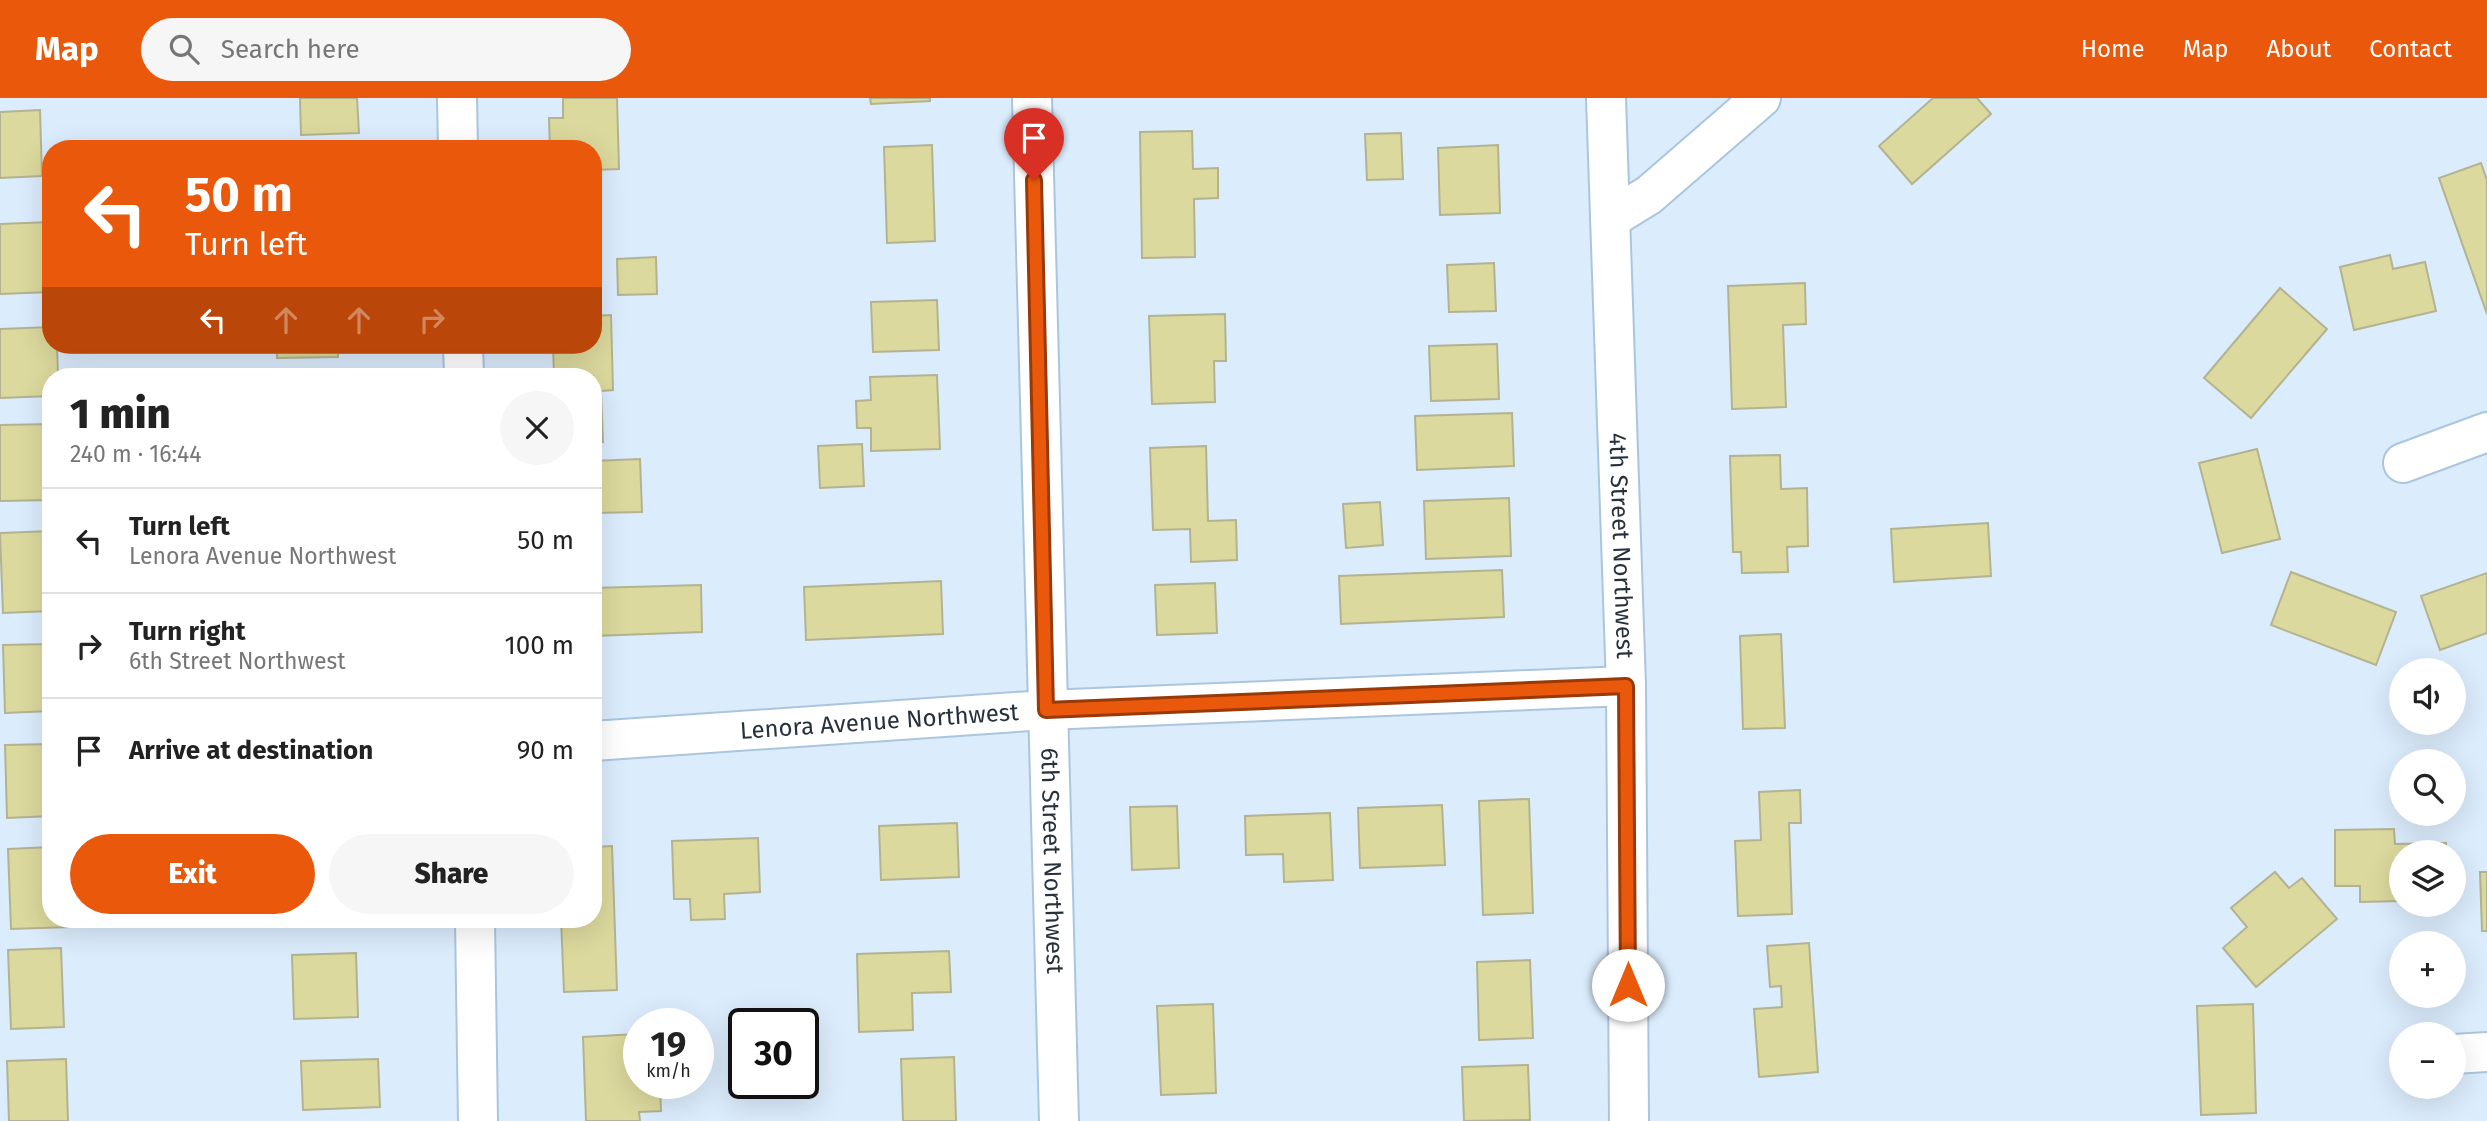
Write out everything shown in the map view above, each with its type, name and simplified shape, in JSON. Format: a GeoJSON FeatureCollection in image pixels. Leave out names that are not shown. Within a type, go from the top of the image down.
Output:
{"type":"FeatureCollection","features":[{"type":"Feature","properties":{"kind":"street"},"geometry":{"type":"LineString","coordinates":[[457,98],[458,140]]}},
{"type":"Feature","properties":{"kind":"street","name":"6th Street Northwest"},"geometry":{"type":"LineString","coordinates":[[1032,98],[1046,710],[1059,1121]]}},
{"type":"Feature","properties":{"kind":"street","name":"4th Street Northwest"},"geometry":{"type":"LineString","coordinates":[[1606,98],[1626,686],[1629,1121]]}},
{"type":"Feature","properties":{"kind":"street"},"geometry":{"type":"LineString","coordinates":[[1610,219],[1649,195],[1761,98]]}},
{"type":"Feature","properties":{"kind":"street"},"geometry":{"type":"LineString","coordinates":[[2403,463],[2487,432]]}},
{"type":"Feature","properties":{"kind":"street","name":"Lenora Avenue Northwest"},"geometry":{"type":"LineString","coordinates":[[602,740],[1046,710],[1626,686]]}},
{"type":"Feature","properties":{"kind":"street"},"geometry":{"type":"LineString","coordinates":[[475,928],[478,1121]]}},
{"type":"Feature","properties":{"kind":"street"},"geometry":{"type":"LineString","coordinates":[[2466,1053],[2487,1052]]}},
{"type":"Feature","properties":{"kind":"building"},"geometry":{"type":"Polygon","coordinates":[[[300,98],[357,98],[359,133],[301,135],[300,98]]]}},
{"type":"Feature","properties":{"kind":"building"},"geometry":{"type":"Polygon","coordinates":[[[563,98],[617,98],[619,169],[602,170],[602,140],[550,140],[549,118],[563,118],[563,98]]]}},
{"type":"Feature","properties":{"kind":"building"},"geometry":{"type":"Polygon","coordinates":[[[870,98],[930,98],[930,101],[871,104],[870,98]]]}},
{"type":"Feature","properties":{"kind":"building"},"geometry":{"type":"Polygon","coordinates":[[[1933,98],[1977,98],[1991,114],[1912,184],[1879,146],[1933,98]]]}},
{"type":"Feature","properties":{"kind":"building"},"geometry":{"type":"Polygon","coordinates":[[[40,110],[42,176],[0,178],[0,112],[40,110]]]}},
{"type":"Feature","properties":{"kind":"building"},"geometry":{"type":"Polygon","coordinates":[[[1192,131],[1193,169],[1218,168],[1218,198],[1194,199],[1195,257],[1142,258],[1140,132],[1192,131]]]}},
{"type":"Feature","properties":{"kind":"building"},"geometry":{"type":"Polygon","coordinates":[[[1401,133],[1403,179],[1367,180],[1365,134],[1401,133]]]}},
{"type":"Feature","properties":{"kind":"building"},"geometry":{"type":"Polygon","coordinates":[[[932,145],[935,241],[887,243],[884,147],[932,145]]]}},
{"type":"Feature","properties":{"kind":"building"},"geometry":{"type":"Polygon","coordinates":[[[1498,145],[1500,213],[1440,215],[1438,148],[1498,145]]]}},
{"type":"Feature","properties":{"kind":"building"},"geometry":{"type":"Polygon","coordinates":[[[2481,163],[2487,180],[2487,314],[2439,178],[2481,163]]]}},
{"type":"Feature","properties":{"kind":"building"},"geometry":{"type":"Polygon","coordinates":[[[42,222],[42,292],[0,294],[0,224],[42,222]]]}},
{"type":"Feature","properties":{"kind":"building"},"geometry":{"type":"Polygon","coordinates":[[[2390,255],[2393,269],[2425,262],[2436,311],[2354,330],[2340,267],[2390,255]]]}},
{"type":"Feature","properties":{"kind":"building"},"geometry":{"type":"Polygon","coordinates":[[[656,257],[657,294],[618,295],[617,259],[656,257]]]}},
{"type":"Feature","properties":{"kind":"building"},"geometry":{"type":"Polygon","coordinates":[[[1494,263],[1496,311],[1449,312],[1447,265],[1494,263]]]}},
{"type":"Feature","properties":{"kind":"building"},"geometry":{"type":"Polygon","coordinates":[[[1805,283],[1806,324],[1783,325],[1786,407],[1732,409],[1728,286],[1805,283]]]}},
{"type":"Feature","properties":{"kind":"building"},"geometry":{"type":"Polygon","coordinates":[[[2280,288],[2327,329],[2251,418],[2204,378],[2280,288]]]}},
{"type":"Feature","properties":{"kind":"building"},"geometry":{"type":"Polygon","coordinates":[[[937,300],[939,350],[873,352],[871,302],[937,300]]]}},
{"type":"Feature","properties":{"kind":"building"},"geometry":{"type":"Polygon","coordinates":[[[1225,314],[1226,361],[1214,361],[1215,402],[1152,404],[1149,316],[1225,314]]]}},
{"type":"Feature","properties":{"kind":"building"},"geometry":{"type":"Polygon","coordinates":[[[611,315],[613,390],[602,391],[602,368],[554,368],[553,354],[602,354],[602,316],[611,315]]]}},
{"type":"Feature","properties":{"kind":"building"},"geometry":{"type":"Polygon","coordinates":[[[42,327],[42,354],[57,354],[58,368],[42,368],[42,396],[0,398],[0,329],[42,327]]]}},
{"type":"Feature","properties":{"kind":"building"},"geometry":{"type":"Polygon","coordinates":[[[1497,344],[1499,399],[1431,401],[1429,346],[1497,344]]]}},
{"type":"Feature","properties":{"kind":"building"},"geometry":{"type":"Polygon","coordinates":[[[277,354],[338,354],[338,357],[277,358],[277,354]]]}},
{"type":"Feature","properties":{"kind":"building"},"geometry":{"type":"Polygon","coordinates":[[[937,375],[940,449],[871,451],[871,428],[857,428],[856,401],[871,400],[870,377],[937,375]]]}},
{"type":"Feature","properties":{"kind":"building"},"geometry":{"type":"Polygon","coordinates":[[[1512,413],[1514,466],[1417,470],[1415,416],[1512,413]]]}},
{"type":"Feature","properties":{"kind":"building"},"geometry":{"type":"Polygon","coordinates":[[[42,424],[42,500],[0,501],[0,425],[42,424]]]}},
{"type":"Feature","properties":{"kind":"building"},"geometry":{"type":"Polygon","coordinates":[[[862,444],[864,486],[820,488],[818,446],[862,444]]]}},
{"type":"Feature","properties":{"kind":"building"},"geometry":{"type":"Polygon","coordinates":[[[1206,446],[1208,521],[1236,520],[1237,560],[1191,562],[1190,529],[1153,530],[1150,448],[1206,446]]]}},
{"type":"Feature","properties":{"kind":"building"},"geometry":{"type":"Polygon","coordinates":[[[2257,449],[2280,539],[2222,553],[2199,463],[2257,449]]]}},
{"type":"Feature","properties":{"kind":"building"},"geometry":{"type":"Polygon","coordinates":[[[1780,455],[1781,489],[1807,488],[1808,546],[1787,547],[1788,572],[1742,573],[1741,552],[1733,552],[1730,456],[1780,455]]]}},
{"type":"Feature","properties":{"kind":"building"},"geometry":{"type":"Polygon","coordinates":[[[640,459],[642,512],[602,513],[602,461],[640,459]]]}},
{"type":"Feature","properties":{"kind":"building"},"geometry":{"type":"Polygon","coordinates":[[[1509,498],[1511,556],[1426,559],[1424,501],[1509,498]]]}},
{"type":"Feature","properties":{"kind":"building"},"geometry":{"type":"Polygon","coordinates":[[[1380,502],[1383,545],[1346,548],[1343,504],[1380,502]]]}},
{"type":"Feature","properties":{"kind":"building"},"geometry":{"type":"Polygon","coordinates":[[[1988,523],[1991,576],[1894,582],[1891,529],[1988,523]]]}},
{"type":"Feature","properties":{"kind":"building"},"geometry":{"type":"Polygon","coordinates":[[[42,531],[42,611],[3,613],[0,533],[42,531]]]}},
{"type":"Feature","properties":{"kind":"building"},"geometry":{"type":"Polygon","coordinates":[[[1502,570],[1504,617],[1341,624],[1339,576],[1502,570]]]}},
{"type":"Feature","properties":{"kind":"building"},"geometry":{"type":"Polygon","coordinates":[[[2291,572],[2396,612],[2376,665],[2271,625],[2291,572]]]}},
{"type":"Feature","properties":{"kind":"building"},"geometry":{"type":"Polygon","coordinates":[[[2487,573],[2487,633],[2440,650],[2421,596],[2487,573]]]}},
{"type":"Feature","properties":{"kind":"building"},"geometry":{"type":"Polygon","coordinates":[[[941,581],[943,634],[806,640],[804,587],[941,581]]]}},
{"type":"Feature","properties":{"kind":"building"},"geometry":{"type":"Polygon","coordinates":[[[1215,583],[1217,633],[1157,635],[1155,585],[1215,583]]]}},
{"type":"Feature","properties":{"kind":"building"},"geometry":{"type":"Polygon","coordinates":[[[701,585],[702,632],[602,636],[602,588],[701,585]]]}},
{"type":"Feature","properties":{"kind":"building"},"geometry":{"type":"Polygon","coordinates":[[[1781,634],[1785,728],[1743,729],[1740,636],[1781,634]]]}},
{"type":"Feature","properties":{"kind":"building"},"geometry":{"type":"Polygon","coordinates":[[[42,644],[42,711],[5,713],[3,645],[42,644]]]}},
{"type":"Feature","properties":{"kind":"building"},"geometry":{"type":"Polygon","coordinates":[[[42,744],[42,816],[7,818],[5,745],[42,744]]]}},
{"type":"Feature","properties":{"kind":"building"},"geometry":{"type":"Polygon","coordinates":[[[1800,790],[1801,823],[1789,823],[1792,914],[1738,916],[1735,841],[1761,840],[1759,792],[1800,790]]]}},
{"type":"Feature","properties":{"kind":"building"},"geometry":{"type":"Polygon","coordinates":[[[1529,799],[1533,913],[1483,915],[1479,801],[1529,799]]]}},
{"type":"Feature","properties":{"kind":"building"},"geometry":{"type":"Polygon","coordinates":[[[1442,805],[1445,865],[1360,868],[1358,808],[1442,805]]]}},
{"type":"Feature","properties":{"kind":"building"},"geometry":{"type":"Polygon","coordinates":[[[1177,806],[1179,868],[1132,870],[1130,807],[1177,806]]]}},
{"type":"Feature","properties":{"kind":"building"},"geometry":{"type":"Polygon","coordinates":[[[1330,813],[1333,880],[1284,882],[1283,854],[1246,855],[1245,816],[1330,813]]]}},
{"type":"Feature","properties":{"kind":"building"},"geometry":{"type":"Polygon","coordinates":[[[957,823],[959,877],[881,880],[879,826],[957,823]]]}},
{"type":"Feature","properties":{"kind":"building"},"geometry":{"type":"Polygon","coordinates":[[[2394,829],[2395,840],[2389,840],[2389,901],[2360,902],[2360,886],[2335,886],[2335,830],[2394,829]]]}},
{"type":"Feature","properties":{"kind":"building"},"geometry":{"type":"Polygon","coordinates":[[[758,838],[760,892],[724,894],[725,919],[691,920],[690,899],[674,899],[672,841],[758,838]]]}},
{"type":"Feature","properties":{"kind":"building"},"geometry":{"type":"Polygon","coordinates":[[[612,846],[617,990],[564,992],[561,928],[602,928],[602,847],[612,846]]]}},
{"type":"Feature","properties":{"kind":"building"},"geometry":{"type":"Polygon","coordinates":[[[42,847],[42,928],[11,929],[8,849],[42,847]]]}},
{"type":"Feature","properties":{"kind":"building"},"geometry":{"type":"Polygon","coordinates":[[[2275,872],[2289,888],[2302,878],[2337,919],[2256,987],[2223,948],[2247,927],[2231,908],[2275,872]]]}},
{"type":"Feature","properties":{"kind":"building"},"geometry":{"type":"Polygon","coordinates":[[[2480,872],[2487,872],[2487,931],[2482,931],[2480,872]]]}},
{"type":"Feature","properties":{"kind":"building"},"geometry":{"type":"Polygon","coordinates":[[[1809,943],[1818,1072],[1759,1077],[1754,1009],[1782,1007],[1781,986],[1770,987],[1767,946],[1809,943]]]}},
{"type":"Feature","properties":{"kind":"building"},"geometry":{"type":"Polygon","coordinates":[[[61,948],[64,1027],[11,1029],[8,950],[61,948]]]}},
{"type":"Feature","properties":{"kind":"building"},"geometry":{"type":"Polygon","coordinates":[[[949,951],[951,992],[912,993],[913,1030],[859,1032],[857,954],[949,951]]]}},
{"type":"Feature","properties":{"kind":"building"},"geometry":{"type":"Polygon","coordinates":[[[356,953],[358,1017],[294,1019],[292,955],[356,953]]]}},
{"type":"Feature","properties":{"kind":"building"},"geometry":{"type":"Polygon","coordinates":[[[1530,960],[1533,1038],[1479,1040],[1477,962],[1530,960]]]}},
{"type":"Feature","properties":{"kind":"building"},"geometry":{"type":"Polygon","coordinates":[[[1213,1004],[1216,1093],[1161,1095],[1157,1006],[1213,1004]]]}},
{"type":"Feature","properties":{"kind":"building"},"geometry":{"type":"Polygon","coordinates":[[[2253,1004],[2256,1113],[2201,1115],[2197,1006],[2253,1004]]]}},
{"type":"Feature","properties":{"kind":"building"},"geometry":{"type":"Polygon","coordinates":[[[623,1035],[623,1099],[661,1099],[661,1111],[639,1112],[640,1121],[586,1121],[583,1037],[623,1035]]]}},
{"type":"Feature","properties":{"kind":"building"},"geometry":{"type":"Polygon","coordinates":[[[954,1057],[956,1121],[903,1121],[901,1059],[954,1057]]]}},
{"type":"Feature","properties":{"kind":"building"},"geometry":{"type":"Polygon","coordinates":[[[66,1059],[68,1121],[9,1121],[7,1061],[66,1059]]]}},
{"type":"Feature","properties":{"kind":"building"},"geometry":{"type":"Polygon","coordinates":[[[378,1059],[380,1107],[303,1110],[301,1061],[378,1059]]]}},
{"type":"Feature","properties":{"kind":"building"},"geometry":{"type":"Polygon","coordinates":[[[1528,1065],[1530,1120],[1464,1121],[1462,1067],[1528,1065]]]}},
{"type":"Feature","properties":{"kind":"route"},"geometry":{"type":"LineString","coordinates":[[1034,180],[1046,710],[1626,686],[1628,985]]}}]}
